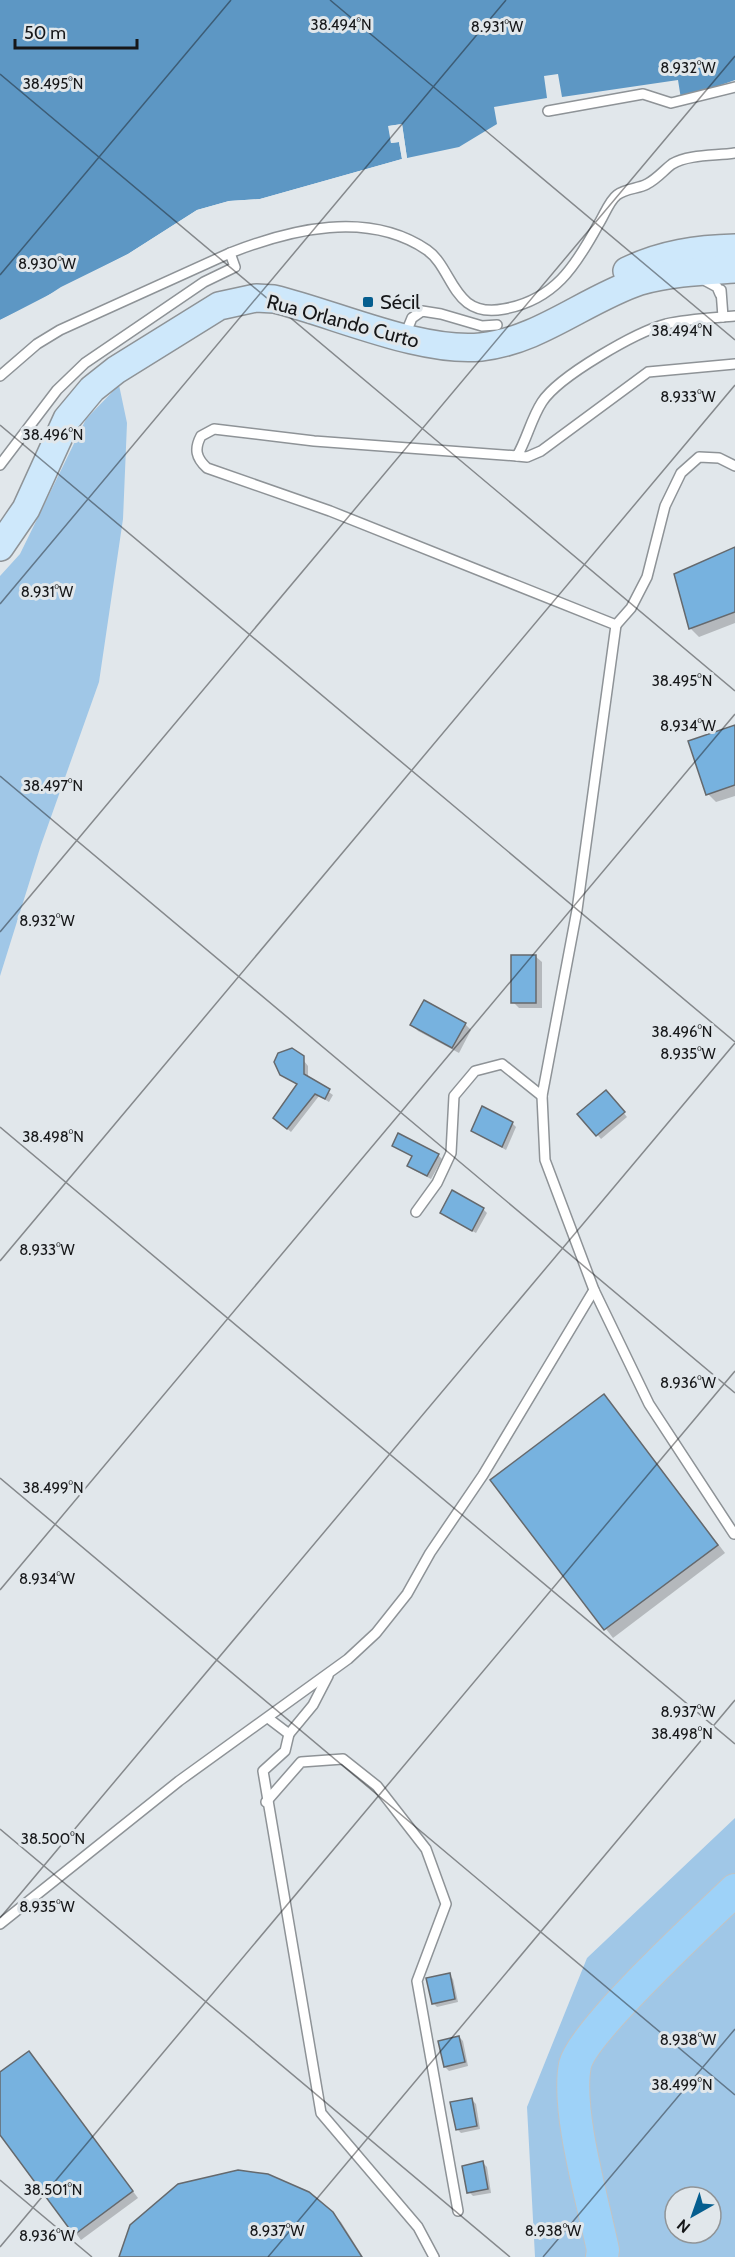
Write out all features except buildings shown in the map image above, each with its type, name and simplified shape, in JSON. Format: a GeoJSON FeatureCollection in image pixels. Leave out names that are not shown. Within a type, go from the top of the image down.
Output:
{"type":"FeatureCollection","features":[{"type":"Feature","properties":{"kind":"main road","name":"Rua Orlando Curto"},"geometry":{"type":"LineString","coordinates":[[547,325],[609,280],[635,267],[664,256],[703,249],[735,248]]}},
{"type":"Feature","properties":{"kind":"main road"},"geometry":{"type":"LineString","coordinates":[[703,249],[718,253],[735,269]]}},
{"type":"Feature","properties":{"kind":"main road","name":"Rua Orlando Curto"},"geometry":{"type":"LineString","coordinates":[[1,544],[26,508],[67,419],[82,399],[116,370],[219,306],[236,300],[274,299],[446,347],[483,347],[513,340],[611,294],[651,279],[687,272],[735,269]]}},
{"type":"Feature","properties":{"kind":"main road"},"geometry":{"type":"LineString","coordinates":[[602,2257],[603,2250],[574,2105],[573,2077],[579,2054],[612,2013],[735,1890]]}},
{"type":"Feature","properties":{"kind":"lane"},"geometry":{"type":"LineString","coordinates":[[548,111],[643,94],[671,103],[735,87]]}},
{"type":"Feature","properties":{"kind":"lane"},"geometry":{"type":"LineString","coordinates":[[0,376],[31,349],[60,330],[230,253],[277,238],[342,226],[379,229],[428,251],[443,270],[454,291],[469,303],[484,309],[501,310],[525,304],[546,293],[572,270],[616,195],[647,184],[673,164],[735,153]]}},
{"type":"Feature","properties":{"kind":"lane"},"geometry":{"type":"LineString","coordinates":[[0,465],[57,390],[85,363],[204,282],[235,267],[230,253]]}},
{"type":"Feature","properties":{"kind":"lane"},"geometry":{"type":"LineString","coordinates":[[720,294],[727,278],[735,269]]}},
{"type":"Feature","properties":{"kind":"lane"},"geometry":{"type":"LineString","coordinates":[[585,308],[647,289],[699,279],[710,281],[717,287],[723,318]]}},
{"type":"Feature","properties":{"kind":"lane"},"geometry":{"type":"LineString","coordinates":[[404,337],[412,318],[422,311],[482,326],[497,324]]}},
{"type":"Feature","properties":{"kind":"lane"},"geometry":{"type":"LineString","coordinates":[[517,456],[542,401],[564,381],[646,330],[668,324],[735,316]]}},
{"type":"Feature","properties":{"kind":"lane"},"geometry":{"type":"LineString","coordinates":[[616,625],[330,511],[214,471],[200,462],[196,449],[201,436],[214,429],[314,441],[526,457],[541,451],[648,372],[735,364]]}},
{"type":"Feature","properties":{"kind":"lane"},"geometry":{"type":"LineString","coordinates":[[734,1534],[649,1404],[594,1290],[545,1160],[542,1096],[577,910],[616,625],[631,608],[647,577],[665,506],[681,473],[699,457],[719,458],[735,466]]}},
{"type":"Feature","properties":{"kind":"lane"},"geometry":{"type":"LineString","coordinates":[[416,1212],[437,1183],[450,1154],[454,1096],[475,1071],[502,1064],[542,1096]]}},
{"type":"Feature","properties":{"kind":"lane"},"geometry":{"type":"LineString","coordinates":[[0,1924],[179,1781],[331,1672],[376,1633],[407,1594],[430,1553],[483,1475],[594,1290]]}},
{"type":"Feature","properties":{"kind":"lane"},"geometry":{"type":"LineString","coordinates":[[331,1672],[313,1705],[289,1734],[285,1751],[263,1771],[266,1802],[321,2113],[418,2227],[434,2257]]}},
{"type":"Feature","properties":{"kind":"lane"},"geometry":{"type":"LineString","coordinates":[[268,1718],[289,1734]]}},
{"type":"Feature","properties":{"kind":"lane"},"geometry":{"type":"LineString","coordinates":[[266,1802],[301,1762],[343,1759],[377,1786],[426,1849],[446,1904],[417,1981],[458,2211]]}},
{"type":"Feature","properties":{"kind":"shaded area"},"geometry":{"type":"Polygon","coordinates":[[[0,0],[735,0],[735,80],[681,99],[678,80],[562,97],[558,74],[544,76],[547,98],[494,107],[497,124],[459,147],[407,158],[402,124],[389,126],[391,143],[399,142],[402,159],[260,199],[229,201],[197,210],[128,254],[0,320],[0,0]]]}},
{"type":"Feature","properties":{"kind":"shaded area"},"geometry":{"type":"Polygon","coordinates":[[[119,385],[127,423],[123,519],[99,682],[41,845],[0,976],[0,576],[20,554],[86,419],[119,385]]]}},
{"type":"Feature","properties":{"kind":"shaded area"},"geometry":{"type":"Polygon","coordinates":[[[735,1818],[735,2257],[535,2257],[527,2107],[587,1958],[735,1818]]]}},
{"type":"Feature","properties":{"kind":"pier"},"geometry":{"type":"Polygon","coordinates":[[[402,124],[407,158],[402,159],[399,142],[391,143],[388,126],[402,124]]]}},
{"type":"Feature","properties":{"kind":"pier"},"geometry":{"type":"Polygon","coordinates":[[[402,159],[401,162],[261,202],[229,204],[199,213],[129,256],[0,323],[0,320],[38,302],[61,287],[128,254],[197,210],[229,201],[260,199],[402,159]]]}},
{"type":"Feature","properties":{"kind":"place","name":"Sécil"},"geometry":{"type":"Point","coordinates":[368,302]}}]}
